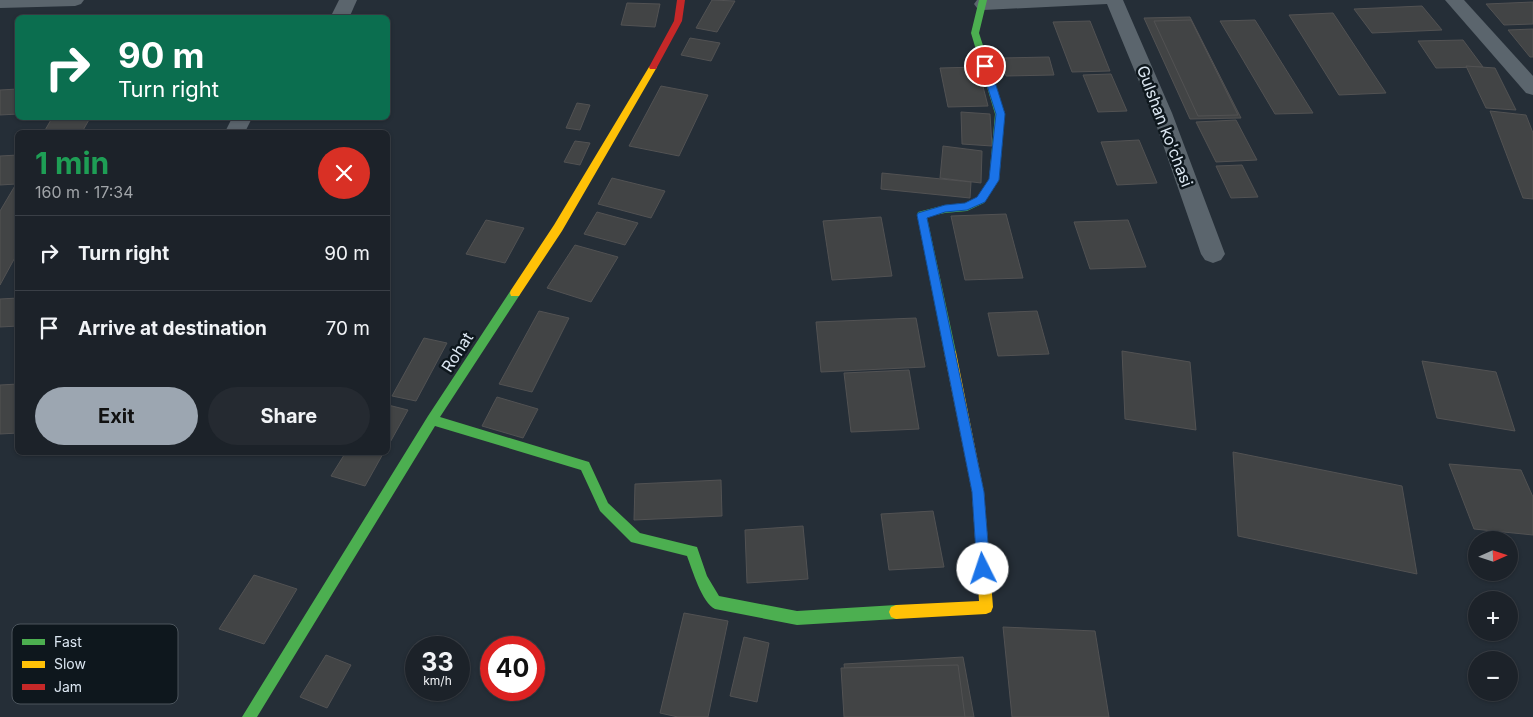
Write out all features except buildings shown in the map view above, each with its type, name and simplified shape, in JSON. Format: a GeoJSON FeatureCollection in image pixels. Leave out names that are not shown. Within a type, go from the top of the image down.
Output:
{"type":"FeatureCollection","features":[{"type":"Feature","properties":{"kind":"street"},"geometry":{"type":"LineString","coordinates":[[0,2],[74,0]]}},
{"type":"Feature","properties":{"kind":"street"},"geometry":{"type":"LineString","coordinates":[[340,15],[348,0]]}},
{"type":"Feature","properties":{"kind":"street","name":"Rohat"},"geometry":{"type":"LineString","coordinates":[[249,717],[432,420],[558,228],[646,81],[678,21],[681,0]]}},
{"type":"Feature","properties":{"kind":"street"},"geometry":{"type":"LineString","coordinates":[[432,420],[586,466],[604,508],[636,538],[692,551],[702,579],[716,602],[797,618],[986,607],[978,492],[922,215],[945,208],[967,207],[981,200],[994,180],[1000,114],[975,33],[983,2],[1101,0]]}},
{"type":"Feature","properties":{"kind":"street","name":"Gulshan ko'chasi"},"geometry":{"type":"LineString","coordinates":[[1114,0],[1162,113],[1213,254]]}},
{"type":"Feature","properties":{"kind":"street"},"geometry":{"type":"LineString","coordinates":[[1454,0],[1533,88]]}},
{"type":"Feature","properties":{"kind":"traffic: fast"},"geometry":{"type":"LineString","coordinates":[[950,352],[922,215],[945,209],[967,207],[981,200],[994,180],[1000,114],[975,33],[983,0]]}},
{"type":"Feature","properties":{"kind":"traffic: fast"},"geometry":{"type":"LineString","coordinates":[[249,717],[432,420],[515,293]]}},
{"type":"Feature","properties":{"kind":"traffic: fast"},"geometry":{"type":"LineString","coordinates":[[432,420],[585,466],[604,507],[636,538],[692,551],[702,579],[715,602],[797,618],[896,612]]}},
{"type":"Feature","properties":{"kind":"traffic: slow"},"geometry":{"type":"LineString","coordinates":[[515,293],[558,228],[653,67]]}},
{"type":"Feature","properties":{"kind":"traffic: slow"},"geometry":{"type":"LineString","coordinates":[[896,612],[986,607],[978,492],[950,352]]}},
{"type":"Feature","properties":{"kind":"traffic: jam"},"geometry":{"type":"LineString","coordinates":[[653,67],[678,21],[681,0]]}},
{"type":"Feature","properties":{"kind":"route"},"geometry":{"type":"LineString","coordinates":[[983,569],[978,492],[922,215],[945,208],[967,207],[981,200],[994,180],[1000,114],[985,66]]}}]}
